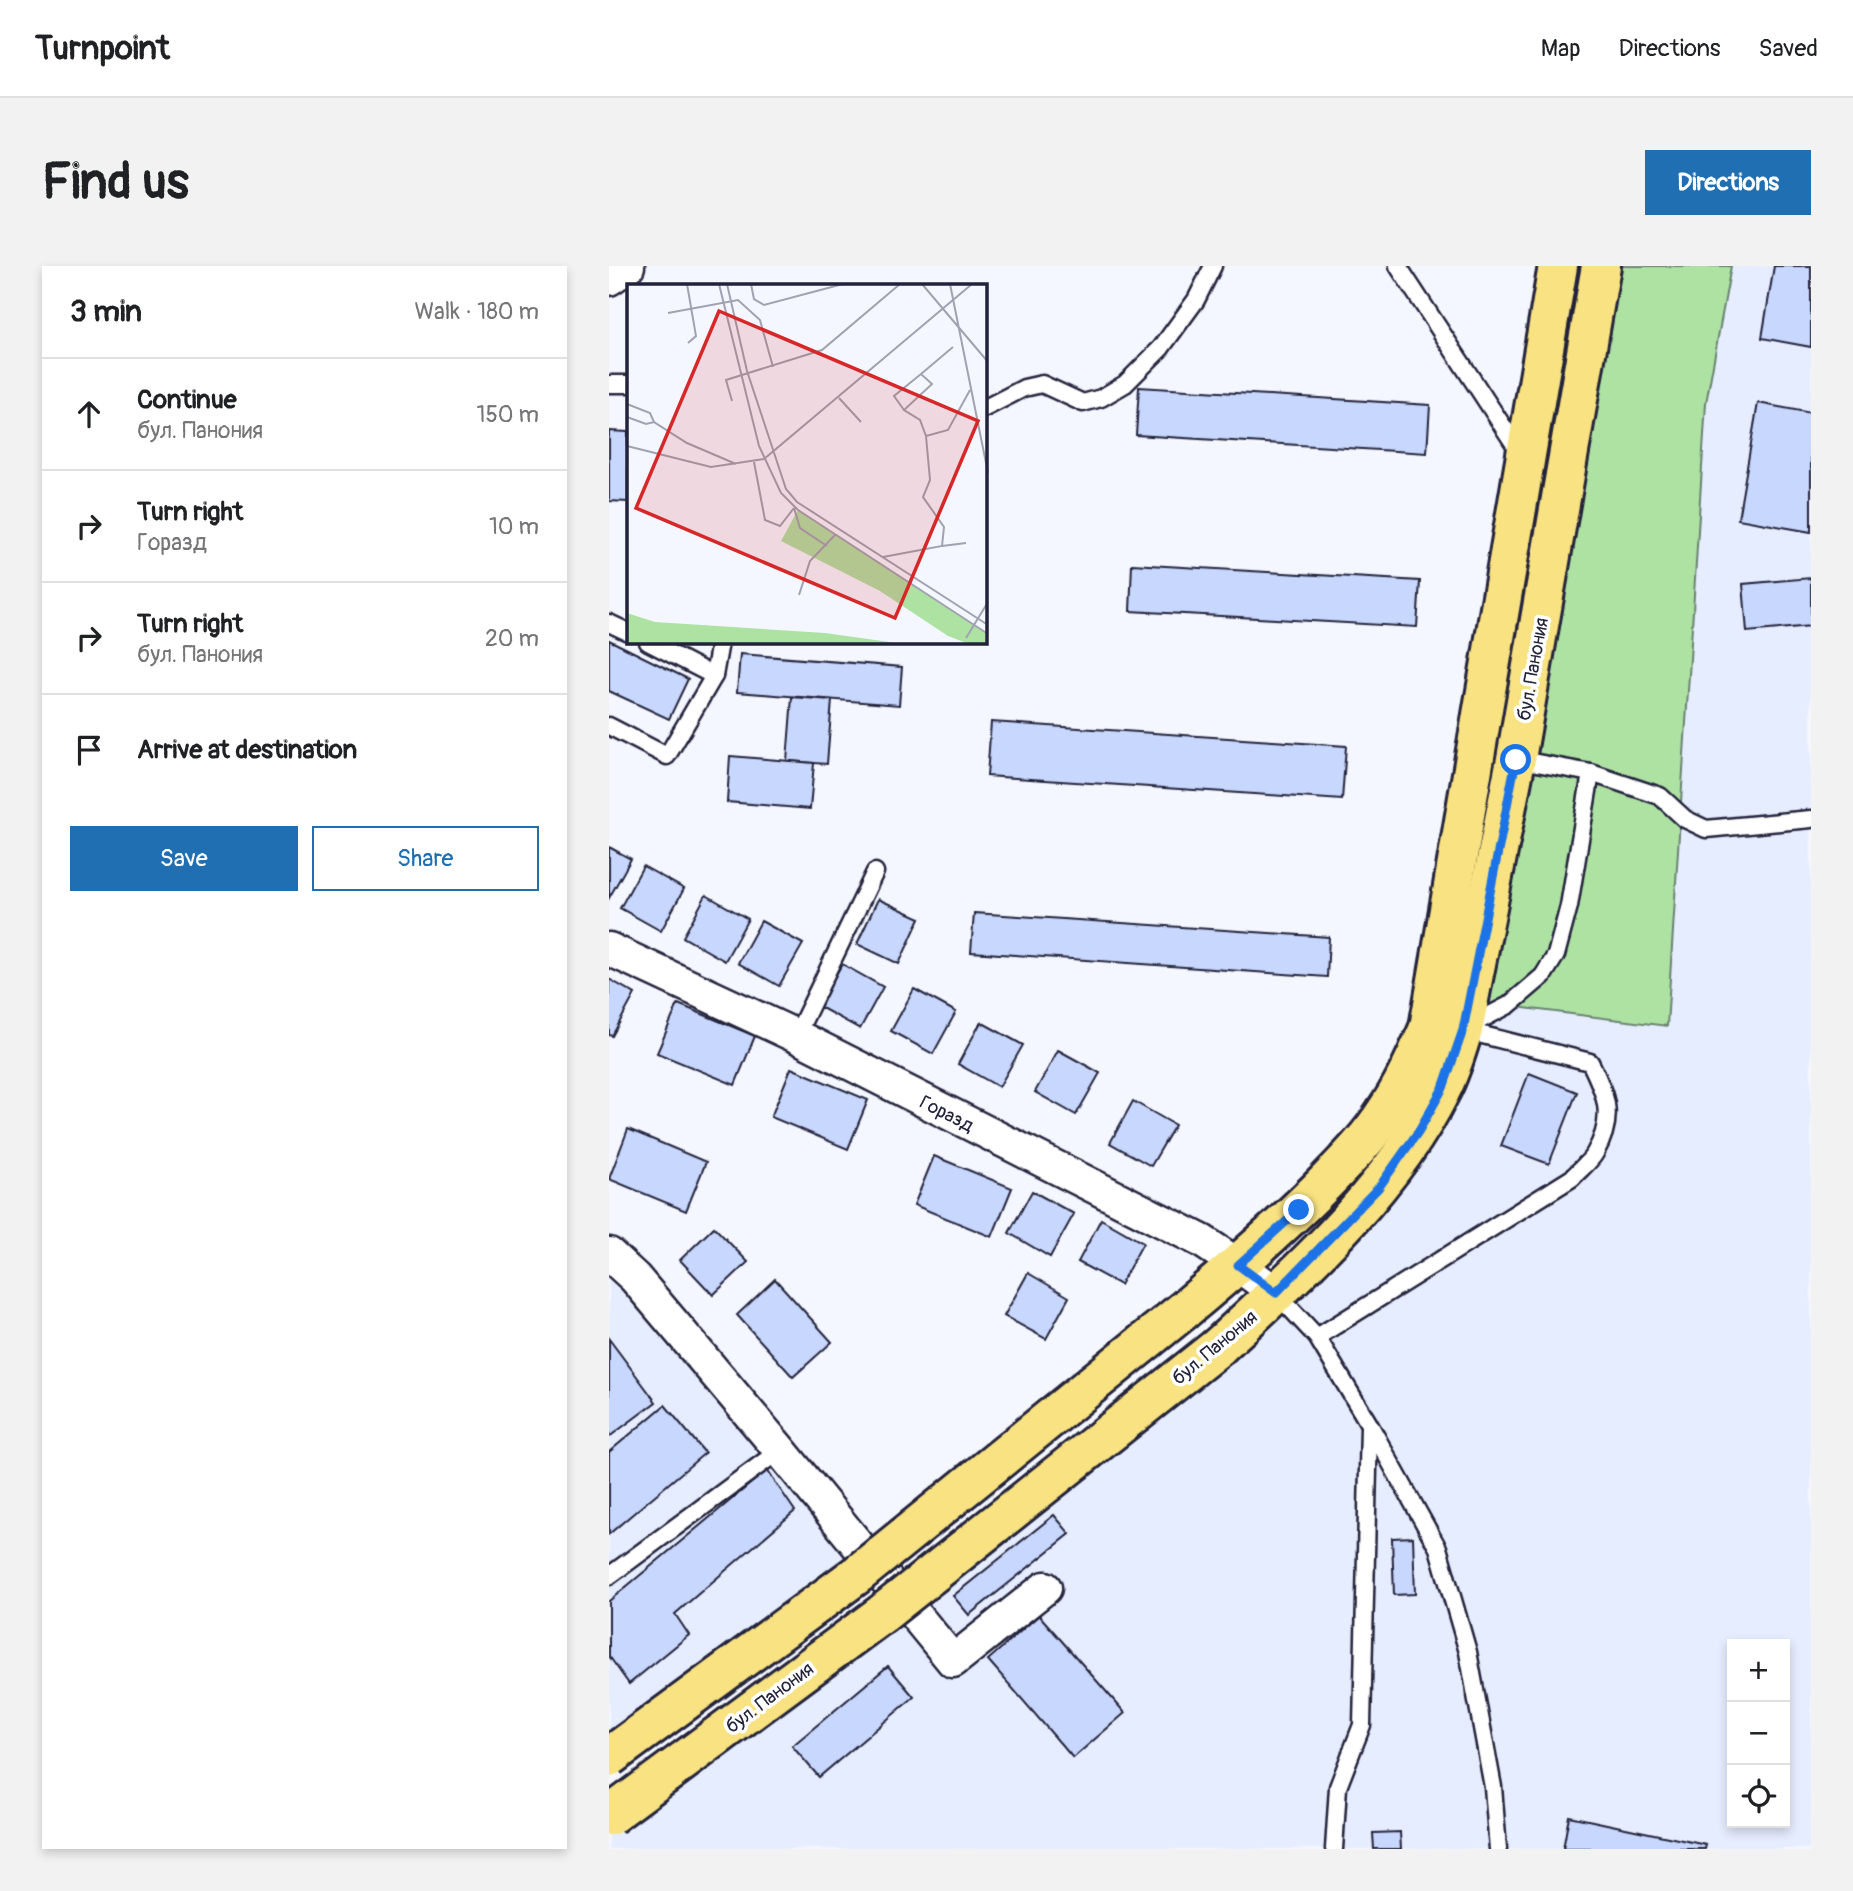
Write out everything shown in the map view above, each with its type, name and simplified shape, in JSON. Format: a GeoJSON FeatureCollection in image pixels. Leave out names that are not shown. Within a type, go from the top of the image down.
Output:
{"type":"FeatureCollection","features":[{"type":"Feature","properties":{"kind":"main road"},"geometry":{"type":"LineString","coordinates":[[609,1757],[858,1574],[1184,1310],[1238,1265],[1316,1192],[1350,1158],[1385,1114],[1429,1028],[1558,266]]}},
{"type":"Feature","properties":{"kind":"main road","name":"бул. Панония"},"geometry":{"type":"LineString","coordinates":[[609,1816],[882,1614],[1218,1347],[1276,1293],[1379,1187],[1418,1132],[1443,1088],[1463,1030],[1516,760],[1601,266]]}},
{"type":"Feature","properties":{"kind":"street"},"geometry":{"type":"LineString","coordinates":[[609,279],[628,266]]}},
{"type":"Feature","properties":{"kind":"street","name":"Горазд"},"geometry":{"type":"LineString","coordinates":[[609,949],[796,1036],[1202,1241],[1276,1293]]}},
{"type":"Feature","properties":{"kind":"street"},"geometry":{"type":"LineString","coordinates":[[609,1254],[635,1278],[953,1661],[1045,1588]]}},
{"type":"Feature","properties":{"kind":"lane"},"geometry":{"type":"LineString","coordinates":[[987,407],[1024,388],[1042,384],[1083,403],[1101,398],[1125,384],[1161,348],[1196,300],[1213,266]]}},
{"type":"Feature","properties":{"kind":"lane"},"geometry":{"type":"LineString","coordinates":[[1398,266],[1525,459]]}},
{"type":"Feature","properties":{"kind":"lane"},"geometry":{"type":"LineString","coordinates":[[609,383],[627,384]]}},
{"type":"Feature","properties":{"kind":"lane"},"geometry":{"type":"LineString","coordinates":[[609,623],[627,632]]}},
{"type":"Feature","properties":{"kind":"lane"},"geometry":{"type":"LineString","coordinates":[[652,644],[714,676]]}},
{"type":"Feature","properties":{"kind":"lane"},"geometry":{"type":"LineString","coordinates":[[609,726],[667,756],[714,676],[720,644]]}},
{"type":"Feature","properties":{"kind":"lane"},"geometry":{"type":"LineString","coordinates":[[1516,760],[1591,774],[1660,796],[1685,820],[1706,829],[1811,819]]}},
{"type":"Feature","properties":{"kind":"lane"},"geometry":{"type":"LineString","coordinates":[[1463,1030],[1509,1004],[1543,976],[1556,955],[1569,906],[1591,774]]}},
{"type":"Feature","properties":{"kind":"lane"},"geometry":{"type":"LineString","coordinates":[[796,1036],[875,872]]}},
{"type":"Feature","properties":{"kind":"lane"},"geometry":{"type":"LineString","coordinates":[[1317,1337],[1572,1178],[1595,1154],[1608,1122],[1605,1091],[1590,1062],[1463,1030]]}},
{"type":"Feature","properties":{"kind":"lane"},"geometry":{"type":"LineString","coordinates":[[1276,1293],[1317,1337],[1438,1548],[1468,1652],[1493,1787],[1498,1849]]}},
{"type":"Feature","properties":{"kind":"lane"},"geometry":{"type":"LineString","coordinates":[[1334,1849],[1338,1787],[1362,1725],[1369,1424]]}},
{"type":"Feature","properties":{"kind":"lane"},"geometry":{"type":"LineString","coordinates":[[609,1576],[780,1450]]}},
{"type":"Feature","properties":{"kind":"shaded area"},"geometry":{"type":"Polygon","coordinates":[[[1731,266],[1811,266],[1811,1849],[609,1849],[609,1816],[1331,1238],[1468,1001],[1667,1025],[1706,403],[1731,266]]]}},
{"type":"Feature","properties":{"kind":"shaded area"},"geometry":{"type":"Polygon","coordinates":[[[609,1254],[856,1542],[858,1574],[609,1757],[609,1254]]]}},
{"type":"Feature","properties":{"kind":"green space"},"geometry":{"type":"Polygon","coordinates":[[[1601,266],[1731,266],[1706,403],[1667,1026],[1468,1001],[1601,266]]]}},
{"type":"Feature","properties":{"kind":"building"},"geometry":{"type":"Polygon","coordinates":[[[1774,266],[1811,266],[1811,347],[1762,338],[1774,266]]]}},
{"type":"Feature","properties":{"kind":"building"},"geometry":{"type":"Polygon","coordinates":[[[1139,387],[1430,405],[1427,453],[1136,435],[1139,387]]]}},
{"type":"Feature","properties":{"kind":"building"},"geometry":{"type":"Polygon","coordinates":[[[1758,403],[1811,413],[1811,532],[1738,519],[1758,403]]]}},
{"type":"Feature","properties":{"kind":"building"},"geometry":{"type":"Polygon","coordinates":[[[609,431],[627,432],[627,502],[609,501],[609,431]]]}},
{"type":"Feature","properties":{"kind":"building"},"geometry":{"type":"Polygon","coordinates":[[[1132,564],[1420,581],[1417,627],[1130,611],[1132,564]]]}},
{"type":"Feature","properties":{"kind":"building"},"geometry":{"type":"Polygon","coordinates":[[[1811,578],[1811,626],[1747,632],[1743,584],[1811,578]]]}},
{"type":"Feature","properties":{"kind":"building"},"geometry":{"type":"Polygon","coordinates":[[[609,640],[688,679],[669,719],[609,691],[609,640]]]}},
{"type":"Feature","properties":{"kind":"building"},"geometry":{"type":"Polygon","coordinates":[[[740,654],[902,667],[899,705],[737,692],[740,654]]]}},
{"type":"Feature","properties":{"kind":"building"},"geometry":{"type":"Polygon","coordinates":[[[792,697],[832,700],[827,764],[787,761],[792,697]]]}},
{"type":"Feature","properties":{"kind":"building"},"geometry":{"type":"Polygon","coordinates":[[[991,722],[1346,746],[1342,800],[987,776],[991,722]]]}},
{"type":"Feature","properties":{"kind":"building"},"geometry":{"type":"Polygon","coordinates":[[[730,756],[814,763],[810,809],[727,802],[730,756]]]}},
{"type":"Feature","properties":{"kind":"building"},"geometry":{"type":"Polygon","coordinates":[[[609,847],[631,859],[609,898],[609,847]]]}},
{"type":"Feature","properties":{"kind":"building"},"geometry":{"type":"Polygon","coordinates":[[[643,866],[684,889],[661,931],[620,908],[643,866]]]}},
{"type":"Feature","properties":{"kind":"building"},"geometry":{"type":"Polygon","coordinates":[[[706,895],[748,919],[725,961],[683,937],[706,895]]]}},
{"type":"Feature","properties":{"kind":"building"},"geometry":{"type":"Polygon","coordinates":[[[878,899],[920,918],[899,964],[857,944],[878,899]]]}},
{"type":"Feature","properties":{"kind":"building"},"geometry":{"type":"Polygon","coordinates":[[[974,913],[1329,937],[1327,977],[971,952],[974,913]]]}},
{"type":"Feature","properties":{"kind":"building"},"geometry":{"type":"Polygon","coordinates":[[[761,921],[803,944],[779,986],[738,963],[761,921]]]}},
{"type":"Feature","properties":{"kind":"building"},"geometry":{"type":"Polygon","coordinates":[[[842,964],[883,987],[860,1029],[818,1006],[842,964]]]}},
{"type":"Feature","properties":{"kind":"building"},"geometry":{"type":"Polygon","coordinates":[[[609,979],[635,994],[612,1036],[609,1035],[609,979]]]}},
{"type":"Feature","properties":{"kind":"building"},"geometry":{"type":"Polygon","coordinates":[[[914,989],[956,1012],[933,1054],[891,1031],[914,989]]]}},
{"type":"Feature","properties":{"kind":"building"},"geometry":{"type":"Polygon","coordinates":[[[678,1004],[755,1036],[735,1085],[657,1053],[678,1004]]]}},
{"type":"Feature","properties":{"kind":"building"},"geometry":{"type":"Polygon","coordinates":[[[981,1022],[1023,1045],[999,1087],[958,1064],[981,1022]]]}},
{"type":"Feature","properties":{"kind":"building"},"geometry":{"type":"Polygon","coordinates":[[[1058,1050],[1100,1073],[1076,1115],[1035,1092],[1058,1050]]]}},
{"type":"Feature","properties":{"kind":"building"},"geometry":{"type":"Polygon","coordinates":[[[791,1068],[868,1100],[848,1149],[771,1117],[791,1068]]]}},
{"type":"Feature","properties":{"kind":"building"},"geometry":{"type":"Polygon","coordinates":[[[1529,1073],[1577,1092],[1549,1164],[1501,1146],[1529,1073]]]}},
{"type":"Feature","properties":{"kind":"building"},"geometry":{"type":"Polygon","coordinates":[[[1133,1101],[1175,1125],[1151,1166],[1110,1143],[1133,1101]]]}},
{"type":"Feature","properties":{"kind":"building"},"geometry":{"type":"Polygon","coordinates":[[[628,1129],[706,1162],[686,1211],[609,1179],[628,1129]]]}},
{"type":"Feature","properties":{"kind":"building"},"geometry":{"type":"Polygon","coordinates":[[[934,1156],[1012,1188],[992,1237],[914,1205],[934,1156]]]}},
{"type":"Feature","properties":{"kind":"building"},"geometry":{"type":"Polygon","coordinates":[[[1032,1191],[1074,1214],[1050,1257],[1009,1233],[1032,1191]]]}},
{"type":"Feature","properties":{"kind":"building"},"geometry":{"type":"Polygon","coordinates":[[[1101,1219],[1143,1243],[1120,1285],[1078,1262],[1101,1219]]]}},
{"type":"Feature","properties":{"kind":"building"},"geometry":{"type":"Polygon","coordinates":[[[714,1227],[748,1262],[713,1295],[680,1260],[714,1227]]]}},
{"type":"Feature","properties":{"kind":"building"},"geometry":{"type":"Polygon","coordinates":[[[1028,1273],[1069,1297],[1046,1339],[1004,1316],[1028,1273]]]}},
{"type":"Feature","properties":{"kind":"building"},"geometry":{"type":"Polygon","coordinates":[[[775,1279],[832,1342],[793,1377],[737,1315],[775,1279]]]}},
{"type":"Feature","properties":{"kind":"building"},"geometry":{"type":"Polygon","coordinates":[[[609,1339],[656,1402],[609,1437],[609,1339]]]}},
{"type":"Feature","properties":{"kind":"building"},"geometry":{"type":"Polygon","coordinates":[[[665,1405],[705,1453],[609,1534],[609,1452],[665,1405]]]}},
{"type":"Feature","properties":{"kind":"building"},"geometry":{"type":"Polygon","coordinates":[[[767,1470],[795,1511],[675,1614],[689,1635],[629,1684],[609,1656],[609,1601],[767,1470]]]}},
{"type":"Feature","properties":{"kind":"building"},"geometry":{"type":"Polygon","coordinates":[[[1054,1515],[1070,1534],[969,1615],[953,1596],[1054,1515]]]}},
{"type":"Feature","properties":{"kind":"building"},"geometry":{"type":"Polygon","coordinates":[[[1413,1537],[1415,1594],[1394,1595],[1392,1538],[1413,1537]]]}},
{"type":"Feature","properties":{"kind":"building"},"geometry":{"type":"Polygon","coordinates":[[[1039,1615],[1125,1713],[1073,1758],[988,1660],[1039,1615]]]}},
{"type":"Feature","properties":{"kind":"building"},"geometry":{"type":"Polygon","coordinates":[[[888,1666],[914,1697],[819,1777],[792,1746],[888,1666]]]}},
{"type":"Feature","properties":{"kind":"building"},"geometry":{"type":"Polygon","coordinates":[[[1569,1816],[1706,1845],[1705,1849],[1563,1849],[1569,1816]]]}},
{"type":"Feature","properties":{"kind":"building"},"geometry":{"type":"Polygon","coordinates":[[[1400,1832],[1401,1849],[1374,1849],[1373,1833],[1400,1832]]]}},
{"type":"Feature","properties":{"kind":"route"},"geometry":{"type":"LineString","coordinates":[[1299,1210],[1238,1265],[1276,1293],[1379,1187],[1418,1132],[1443,1088],[1463,1030],[1516,760]]}}]}
